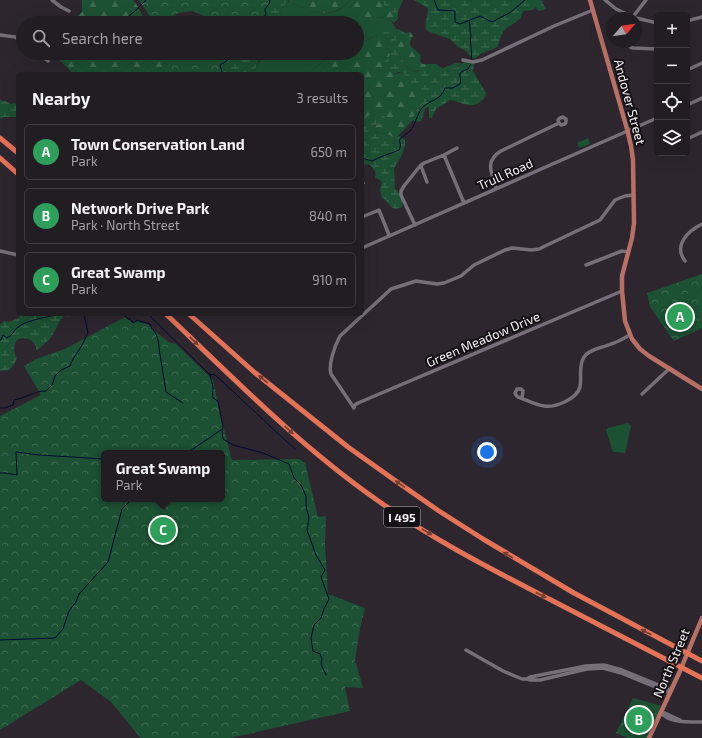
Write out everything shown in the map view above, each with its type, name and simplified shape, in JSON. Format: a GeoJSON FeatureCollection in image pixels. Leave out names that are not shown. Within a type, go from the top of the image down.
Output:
{"type":"FeatureCollection","features":[{"type":"Feature","properties":{"kind":"highway"},"geometry":{"type":"LineString","coordinates":[[0,138],[16,151]]}},
{"type":"Feature","properties":{"kind":"highway"},"geometry":{"type":"LineString","coordinates":[[0,158],[16,172]]}},
{"type":"Feature","properties":{"kind":"highway","name":"I 495"},"geometry":{"type":"LineString","coordinates":[[168,316],[307,446],[391,510],[464,555],[702,678]]}},
{"type":"Feature","properties":{"kind":"highway","name":"I 495"},"geometry":{"type":"LineString","coordinates":[[191,316],[254,372],[348,447],[439,511],[574,593],[702,661]]}},
{"type":"Feature","properties":{"kind":"main road","name":"Andover Street"},"geometry":{"type":"LineString","coordinates":[[590,0],[628,132],[633,160],[634,224],[622,276],[622,291],[626,321],[632,339],[640,349],[702,389]]}},
{"type":"Feature","properties":{"kind":"main road","name":"North Street"},"geometry":{"type":"LineString","coordinates":[[649,738],[680,671],[702,618]]}},
{"type":"Feature","properties":{"kind":"street"},"geometry":{"type":"LineString","coordinates":[[52,0],[69,11]]}},
{"type":"Feature","properties":{"kind":"street"},"geometry":{"type":"LineString","coordinates":[[605,0],[622,12]]}},
{"type":"Feature","properties":{"kind":"street"},"geometry":{"type":"LineString","coordinates":[[638,12],[646,0]]}},
{"type":"Feature","properties":{"kind":"street"},"geometry":{"type":"LineString","coordinates":[[463,60],[473,62],[482,60],[554,26],[593,10]]}},
{"type":"Feature","properties":{"kind":"street"},"geometry":{"type":"LineString","coordinates":[[690,21],[702,16]]}},
{"type":"Feature","properties":{"kind":"street"},"geometry":{"type":"LineString","coordinates":[[642,20],[654,22]]}},
{"type":"Feature","properties":{"kind":"street"},"geometry":{"type":"LineString","coordinates":[[0,35],[16,38]]}},
{"type":"Feature","properties":{"kind":"street"},"geometry":{"type":"LineString","coordinates":[[633,48],[654,49]]}},
{"type":"Feature","properties":{"kind":"street"},"geometry":{"type":"LineString","coordinates":[[690,69],[702,63]]}},
{"type":"Feature","properties":{"kind":"street"},"geometry":{"type":"LineString","coordinates":[[690,104],[702,98]]}},
{"type":"Feature","properties":{"kind":"street","name":"Trull Road"},"geometry":{"type":"LineString","coordinates":[[364,247],[654,119]]}},
{"type":"Feature","properties":{"kind":"street"},"geometry":{"type":"LineString","coordinates":[[496,188],[490,166],[491,160],[494,156],[501,151],[559,123]]}},
{"type":"Feature","properties":{"kind":"street"},"geometry":{"type":"LineString","coordinates":[[690,138],[702,132]]}},
{"type":"Feature","properties":{"kind":"street"},"geometry":{"type":"LineString","coordinates":[[415,225],[401,191],[421,166],[457,148]]}},
{"type":"Feature","properties":{"kind":"street"},"geometry":{"type":"LineString","coordinates":[[444,155],[464,203]]}},
{"type":"Feature","properties":{"kind":"street"},"geometry":{"type":"LineString","coordinates":[[421,166],[427,182]]}},
{"type":"Feature","properties":{"kind":"street","name":"Green Meadow Drive"},"geometry":{"type":"LineString","coordinates":[[364,313],[388,291],[394,288],[416,281],[441,284],[461,276],[474,264],[505,250],[512,248],[532,250],[538,249],[600,220],[618,198],[634,195]]}},
{"type":"Feature","properties":{"kind":"street"},"geometry":{"type":"LineString","coordinates":[[364,215],[379,210],[390,235]]}},
{"type":"Feature","properties":{"kind":"street"},"geometry":{"type":"LineString","coordinates":[[685,261],[680,253],[682,242],[689,232],[702,224]]}},
{"type":"Feature","properties":{"kind":"street"},"geometry":{"type":"LineString","coordinates":[[0,251],[16,255]]}},
{"type":"Feature","properties":{"kind":"street"},"geometry":{"type":"LineString","coordinates":[[586,265],[622,251],[628,252]]}},
{"type":"Feature","properties":{"kind":"street","name":"Green Meadow Drive"},"geometry":{"type":"LineString","coordinates":[[361,316],[340,336],[330,364],[330,372],[332,377],[354,408],[358,403],[622,291]]}},
{"type":"Feature","properties":{"kind":"street"},"geometry":{"type":"LineString","coordinates":[[522,398],[546,407],[557,405],[571,398],[580,388],[581,363],[584,356],[591,351],[610,345],[630,334]]}},
{"type":"Feature","properties":{"kind":"street"},"geometry":{"type":"LineString","coordinates":[[642,394],[670,368]]}},
{"type":"Feature","properties":{"kind":"street"},"geometry":{"type":"LineString","coordinates":[[466,650],[503,671],[522,679],[540,680],[582,670],[603,668],[670,691]]}},
{"type":"Feature","properties":{"kind":"street"},"geometry":{"type":"LineString","coordinates":[[661,713],[665,713],[680,721],[702,722]]}},
{"type":"Feature","properties":{"kind":"green space"},"geometry":{"type":"Polygon","coordinates":[[[82,0],[133,0],[143,16],[78,16],[82,12],[82,0]]]}},
{"type":"Feature","properties":{"kind":"green space"},"geometry":{"type":"Polygon","coordinates":[[[139,0],[269,0],[262,16],[204,16],[193,11],[170,16],[150,16],[139,0]]]}},
{"type":"Feature","properties":{"kind":"green space"},"geometry":{"type":"Polygon","coordinates":[[[144,0],[288,1],[282,8],[280,16],[213,16],[205,10],[181,11],[174,16],[150,16],[147,13],[143,2],[144,0]]]}},
{"type":"Feature","properties":{"kind":"green space"},"geometry":{"type":"Polygon","coordinates":[[[287,0],[350,0],[340,9],[325,13],[305,9],[287,0]]]}},
{"type":"Feature","properties":{"kind":"green space"},"geometry":{"type":"Polygon","coordinates":[[[350,0],[357,0],[349,8],[360,16],[280,16],[282,8],[288,1],[320,13],[333,12],[343,7],[350,0]]]}},
{"type":"Feature","properties":{"kind":"green space"},"geometry":{"type":"Polygon","coordinates":[[[357,0],[381,0],[385,7],[392,12],[398,12],[398,19],[394,23],[386,18],[365,20],[364,16],[353,16],[349,14],[349,8],[357,0]]]}},
{"type":"Feature","properties":{"kind":"green space"},"geometry":{"type":"Polygon","coordinates":[[[381,0],[403,0],[398,12],[396,13],[388,10],[381,0]]]}},
{"type":"Feature","properties":{"kind":"green space"},"geometry":{"type":"Polygon","coordinates":[[[414,0],[542,0],[546,8],[540,11],[537,10],[536,7],[532,10],[523,11],[521,18],[503,31],[498,46],[471,58],[466,51],[458,47],[450,39],[427,31],[426,23],[428,9],[414,0]]]}},
{"type":"Feature","properties":{"kind":"green space"},"geometry":{"type":"Polygon","coordinates":[[[364,19],[387,19],[396,29],[364,42],[364,19]]]}},
{"type":"Feature","properties":{"kind":"green space"},"geometry":{"type":"Polygon","coordinates":[[[396,29],[405,33],[398,37],[396,41],[399,48],[398,56],[404,62],[404,65],[414,72],[426,67],[429,69],[432,68],[437,73],[458,67],[464,62],[474,63],[473,71],[486,93],[485,98],[478,104],[474,105],[466,105],[450,100],[437,109],[432,118],[429,118],[428,107],[425,109],[421,121],[416,122],[413,120],[417,109],[423,103],[421,97],[423,94],[417,93],[416,90],[411,88],[410,80],[403,73],[399,72],[393,74],[384,67],[383,64],[390,55],[387,41],[388,38],[383,38],[382,35],[384,32],[396,29]]]}},
{"type":"Feature","properties":{"kind":"green space"},"geometry":{"type":"Polygon","coordinates":[[[384,32],[382,35],[388,38],[387,41],[390,55],[388,58],[387,68],[389,71],[396,74],[400,73],[406,76],[417,91],[423,93],[423,104],[413,117],[413,120],[396,138],[394,144],[391,136],[374,131],[373,126],[383,123],[380,112],[364,117],[364,72],[310,72],[325,60],[364,60],[364,42],[384,32]]]}},
{"type":"Feature","properties":{"kind":"green space"},"geometry":{"type":"Polygon","coordinates":[[[410,32],[413,36],[410,46],[421,56],[420,61],[422,64],[436,64],[443,68],[456,63],[462,63],[459,66],[439,73],[432,69],[423,69],[414,72],[404,65],[404,62],[398,56],[396,46],[396,40],[400,35],[410,32]]]}},
{"type":"Feature","properties":{"kind":"green space"},"geometry":{"type":"Polygon","coordinates":[[[60,60],[192,60],[183,72],[71,72],[60,60]]]}},
{"type":"Feature","properties":{"kind":"green space"},"geometry":{"type":"Polygon","coordinates":[[[165,60],[226,60],[225,62],[220,64],[220,72],[174,72],[165,60]]]}},
{"type":"Feature","properties":{"kind":"green space"},"geometry":{"type":"Polygon","coordinates":[[[192,60],[259,60],[254,72],[183,72],[192,60]]]}},
{"type":"Feature","properties":{"kind":"green space"},"geometry":{"type":"Polygon","coordinates":[[[261,60],[325,60],[310,72],[254,72],[261,60]]]}},
{"type":"Feature","properties":{"kind":"green space"},"geometry":{"type":"Polygon","coordinates":[[[0,100],[11,104],[16,104],[16,117],[3,117],[0,119],[0,100]]]}},
{"type":"Feature","properties":{"kind":"green space"},"geometry":{"type":"Polygon","coordinates":[[[380,111],[386,119],[383,123],[373,126],[374,131],[391,136],[394,144],[396,138],[399,136],[405,140],[403,151],[394,168],[395,189],[402,199],[402,207],[395,209],[382,198],[380,190],[382,182],[375,178],[373,168],[368,164],[364,165],[364,117],[380,111]]]}},
{"type":"Feature","properties":{"kind":"green space"},"geometry":{"type":"Polygon","coordinates":[[[588,138],[590,144],[579,148],[577,143],[588,138]]]}},
{"type":"Feature","properties":{"kind":"green space"},"geometry":{"type":"Polygon","coordinates":[[[702,274],[702,328],[674,341],[650,307],[647,293],[702,274]]]}},
{"type":"Feature","properties":{"kind":"green space"},"geometry":{"type":"Polygon","coordinates":[[[19,316],[64,316],[50,339],[36,351],[36,346],[31,340],[22,338],[16,341],[14,350],[17,358],[14,365],[9,370],[0,371],[0,325],[4,321],[9,322],[20,317],[19,316]]]}},
{"type":"Feature","properties":{"kind":"green space"},"geometry":{"type":"Polygon","coordinates":[[[125,317],[132,322],[137,321],[148,324],[168,342],[176,344],[213,380],[232,460],[299,459],[305,463],[318,517],[326,516],[325,543],[328,594],[365,608],[355,660],[363,688],[345,687],[350,711],[230,738],[140,738],[111,702],[81,680],[0,730],[0,416],[41,395],[24,366],[36,359],[65,349],[125,317]]]}},
{"type":"Feature","properties":{"kind":"green space"},"geometry":{"type":"Polygon","coordinates":[[[628,423],[631,426],[625,453],[613,452],[606,430],[608,428],[628,423]]]}},
{"type":"Feature","properties":{"kind":"green space"},"geometry":{"type":"Polygon","coordinates":[[[633,698],[661,706],[647,738],[628,738],[616,733],[633,698]]]}},
{"type":"Feature","properties":{"kind":"waterway"},"geometry":{"type":"LineString","coordinates":[[129,16],[146,0]]}},
{"type":"Feature","properties":{"kind":"waterway"},"geometry":{"type":"LineString","coordinates":[[264,16],[266,15],[265,9],[270,0]]}},
{"type":"Feature","properties":{"kind":"waterway"},"geometry":{"type":"LineString","coordinates":[[434,0],[438,10],[455,11],[455,22],[460,24],[480,16],[492,22],[511,12],[525,0]]}},
{"type":"Feature","properties":{"kind":"waterway"},"geometry":{"type":"LineString","coordinates":[[469,21],[472,53],[471,59]]}},
{"type":"Feature","properties":{"kind":"waterway"},"geometry":{"type":"LineString","coordinates":[[222,72],[220,65],[228,60]]}},
{"type":"Feature","properties":{"kind":"waterway"},"geometry":{"type":"LineString","coordinates":[[364,159],[372,161],[399,150],[400,139],[412,129],[422,108],[438,98],[445,88],[453,88],[460,84],[460,73],[468,69],[471,64]]}},
{"type":"Feature","properties":{"kind":"waterway"},"geometry":{"type":"LineString","coordinates":[[0,340],[3,335],[7,338],[18,327],[27,322],[51,316]]}},
{"type":"Feature","properties":{"kind":"waterway"},"geometry":{"type":"LineString","coordinates":[[0,408],[13,405],[14,400],[37,392],[46,391],[52,385],[55,376],[61,370],[70,366],[88,333],[84,316]]}},
{"type":"Feature","properties":{"kind":"waterway"},"geometry":{"type":"LineString","coordinates":[[125,316],[133,323],[138,320],[150,324],[158,339],[166,392],[183,403]]}},
{"type":"Feature","properties":{"kind":"waterway"},"geometry":{"type":"LineString","coordinates":[[150,316],[210,375],[213,386],[213,398],[218,401],[223,427],[223,439],[233,445],[263,453],[289,464],[294,478],[301,485],[306,496],[306,506],[309,518],[307,530],[316,555],[325,570],[321,577],[329,599],[321,618],[314,625],[311,638],[313,651],[320,654],[322,659],[321,664],[326,675]]}},
{"type":"Feature","properties":{"kind":"waterway"},"geometry":{"type":"LineString","coordinates":[[210,375],[214,374],[296,450]]}},
{"type":"Feature","properties":{"kind":"waterway"},"geometry":{"type":"LineString","coordinates":[[191,450],[221,430]]}},
{"type":"Feature","properties":{"kind":"waterway"},"geometry":{"type":"LineString","coordinates":[[0,473],[17,475],[16,452],[101,459]]}},
{"type":"Feature","properties":{"kind":"waterway"},"geometry":{"type":"LineString","coordinates":[[0,640],[55,638],[63,629],[69,611],[76,602],[79,594],[108,562],[122,509],[129,502]]}},
{"type":"Feature","properties":{"kind":"place","name":"Town Conservation Land"},"geometry":{"type":"Point","coordinates":[680,317]}},
{"type":"Feature","properties":{"kind":"place","name":"Great Swamp"},"geometry":{"type":"Point","coordinates":[163,530]}},
{"type":"Feature","properties":{"kind":"place","name":"Network Drive Park"},"geometry":{"type":"Point","coordinates":[639,720]}}]}
